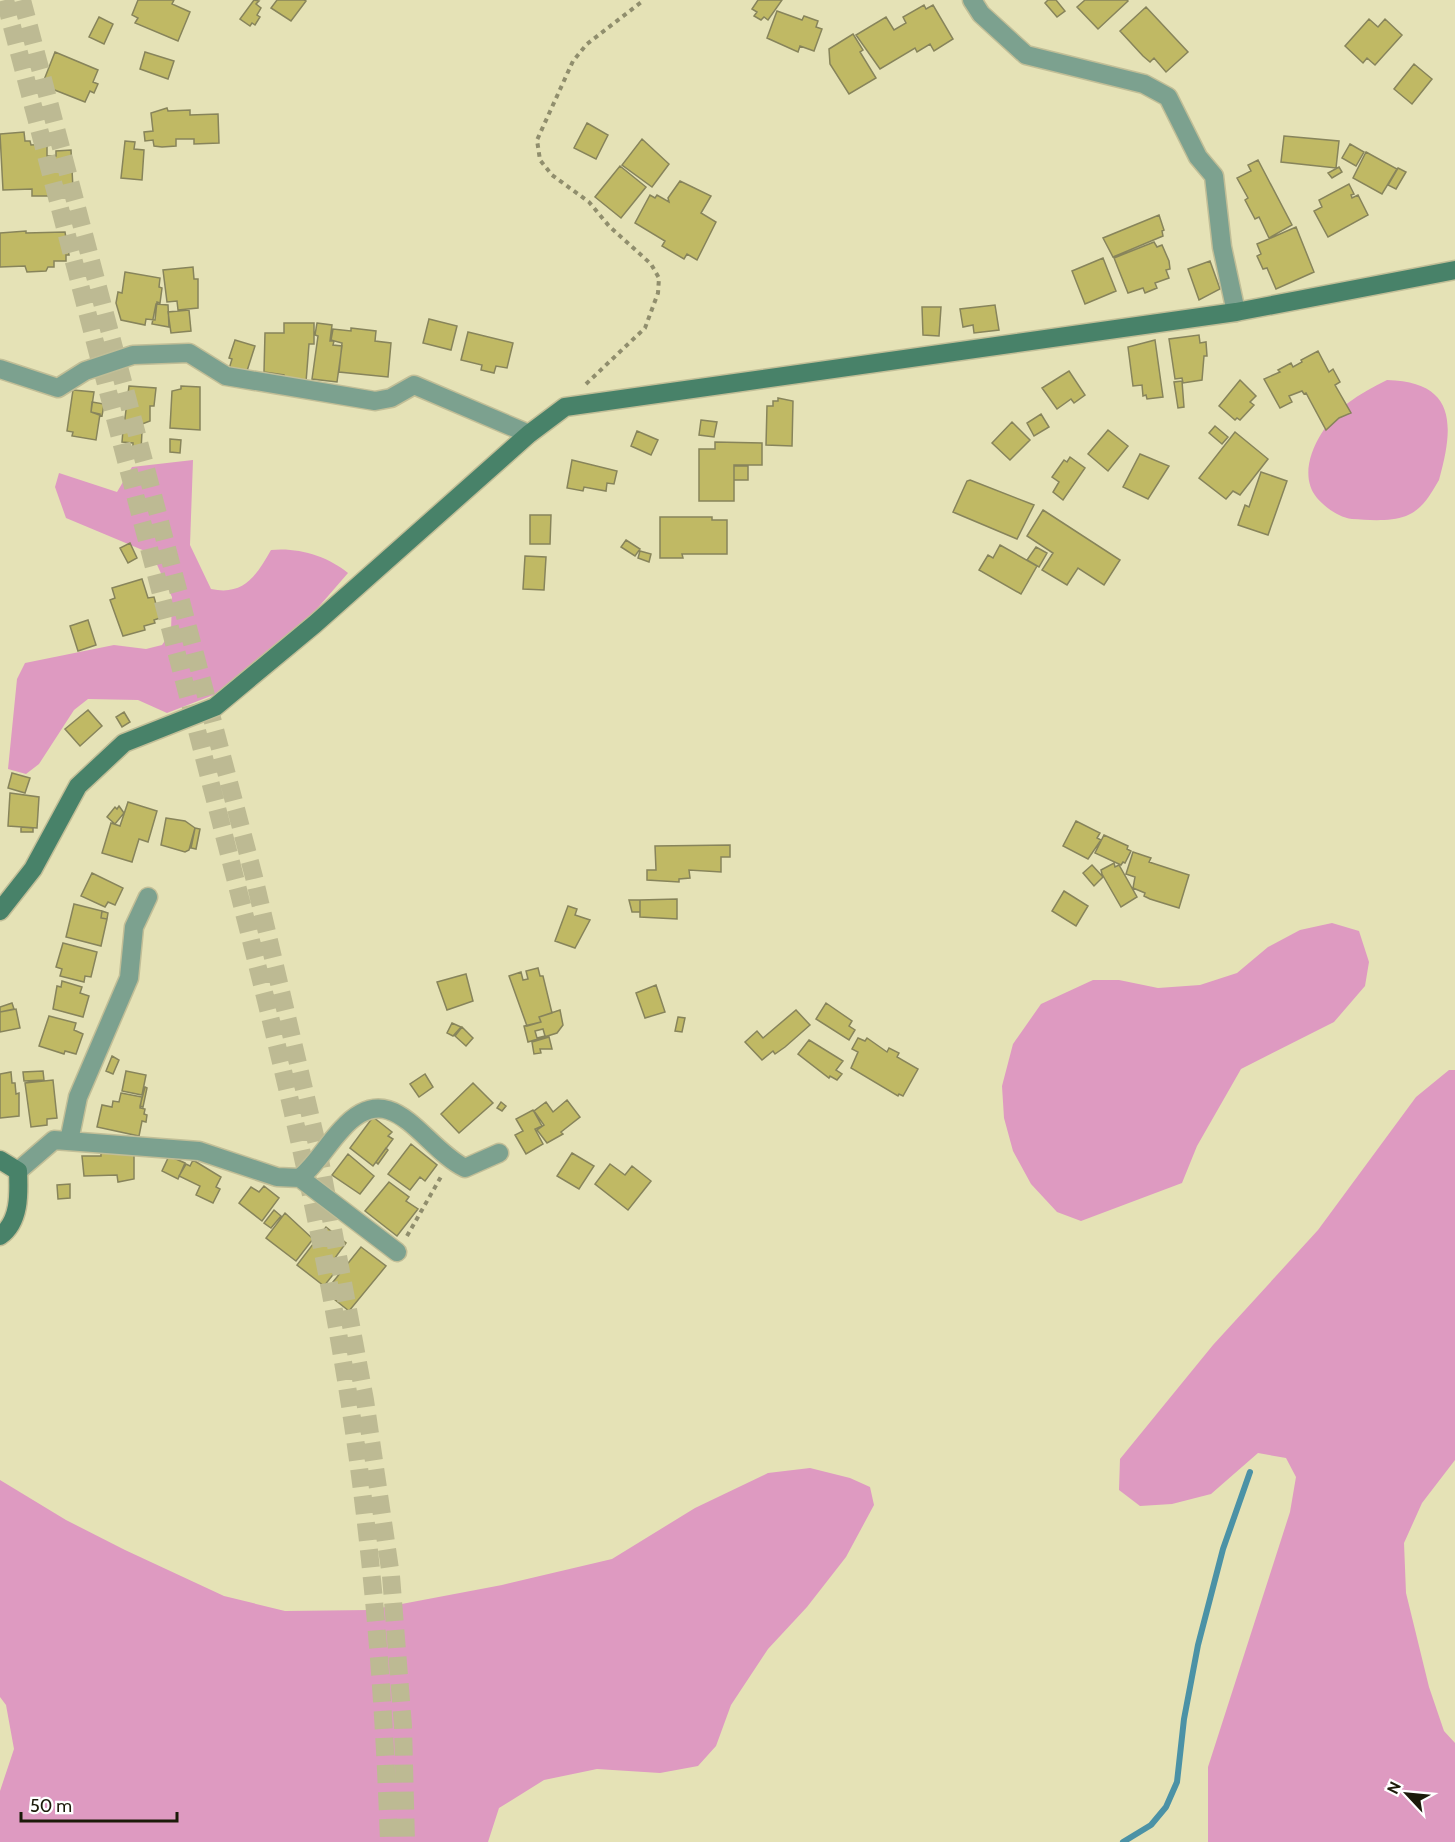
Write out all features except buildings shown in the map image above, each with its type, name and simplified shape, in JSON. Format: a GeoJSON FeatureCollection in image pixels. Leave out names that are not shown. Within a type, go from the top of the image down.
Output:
{"type":"FeatureCollection","features":[{"type":"Feature","properties":{"kind":"street"},"geometry":{"type":"LineString","coordinates":[[972,0],[981,14],[1026,55],[1144,84],[1168,97],[1198,157],[1214,176],[1222,248],[1236,312]]}},
{"type":"Feature","properties":{"kind":"street"},"geometry":{"type":"LineString","coordinates":[[0,911],[33,869],[78,786],[124,743],[215,707],[315,624],[529,434],[566,407],[1236,312],[1455,270]]}},
{"type":"Feature","properties":{"kind":"street"},"geometry":{"type":"LineString","coordinates":[[0,369],[58,388],[85,371],[133,355],[189,354],[226,376],[375,401],[391,398],[414,385],[529,434]]}},
{"type":"Feature","properties":{"kind":"street"},"geometry":{"type":"LineString","coordinates":[[69,1141],[78,1097],[129,978],[134,927],[148,897]]}},
{"type":"Feature","properties":{"kind":"street"},"geometry":{"type":"LineString","coordinates":[[300,1178],[319,1162],[342,1129],[363,1110],[384,1108],[400,1113],[451,1161],[465,1168],[499,1153]]}},
{"type":"Feature","properties":{"kind":"street"},"geometry":{"type":"LineString","coordinates":[[18,1171],[54,1140],[199,1151],[277,1177],[300,1178],[397,1252]]}},
{"type":"Feature","properties":{"kind":"street"},"geometry":{"type":"LineString","coordinates":[[0,1160],[18,1171]]}},
{"type":"Feature","properties":{"kind":"street"},"geometry":{"type":"LineString","coordinates":[[0,1236],[10,1229],[19,1200],[18,1171]]}},
{"type":"Feature","properties":{"kind":"path"},"geometry":{"type":"LineString","coordinates":[[566,407],[593,375],[645,328],[658,292],[659,278],[651,264],[609,226],[589,202],[552,175],[540,160],[537,140],[573,61],[587,44],[644,0]]}},
{"type":"Feature","properties":{"kind":"path"},"geometry":{"type":"LineString","coordinates":[[397,1252],[451,1161]]}},
{"type":"Feature","properties":{"kind":"shaded area"},"geometry":{"type":"Polygon","coordinates":[[[1387,380],[1426,388],[1438,397],[1448,424],[1439,480],[1422,505],[1406,516],[1379,520],[1347,518],[1333,512],[1317,498],[1310,486],[1308,474],[1310,460],[1321,434],[1339,411],[1357,397],[1387,380]]]}},
{"type":"Feature","properties":{"kind":"shaded area"},"geometry":{"type":"Polygon","coordinates":[[[193,460],[190,545],[211,589],[232,590],[241,587],[254,576],[271,550],[302,551],[322,557],[348,573],[257,678],[167,713],[138,700],[88,699],[74,710],[39,764],[26,774],[8,769],[17,679],[25,663],[114,645],[146,649],[162,645],[171,632],[172,597],[152,554],[66,518],[55,487],[59,473],[117,492],[132,467],[193,460]]]}},
{"type":"Feature","properties":{"kind":"shaded area"},"geometry":{"type":"Polygon","coordinates":[[[1332,923],[1359,931],[1369,962],[1365,986],[1334,1022],[1241,1069],[1197,1146],[1182,1183],[1081,1221],[1057,1212],[1031,1184],[1013,1151],[1004,1118],[1002,1086],[1013,1044],[1041,1004],[1093,980],[1119,980],[1158,988],[1200,985],[1237,973],[1268,947],[1300,930],[1332,923]]]}},
{"type":"Feature","properties":{"kind":"shaded area"},"geometry":{"type":"Polygon","coordinates":[[[1449,1070],[1455,1070],[1455,1460],[1422,1503],[1404,1543],[1406,1593],[1429,1687],[1444,1731],[1455,1743],[1455,1842],[1208,1842],[1208,1767],[1290,1512],[1296,1477],[1286,1458],[1258,1453],[1211,1494],[1172,1504],[1140,1506],[1119,1490],[1120,1459],[1213,1345],[1318,1230],[1416,1097],[1449,1070]]]}},
{"type":"Feature","properties":{"kind":"shaded area"},"geometry":{"type":"Polygon","coordinates":[[[810,1468],[850,1478],[870,1487],[874,1505],[846,1557],[807,1607],[768,1649],[731,1705],[716,1746],[698,1766],[660,1773],[597,1769],[544,1780],[499,1808],[488,1842],[0,1842],[0,1791],[14,1749],[6,1705],[0,1697],[0,1480],[66,1520],[224,1596],[285,1611],[370,1610],[502,1585],[612,1559],[695,1508],[768,1473],[810,1468]]]}},
{"type":"Feature","properties":{"kind":"waterway"},"geometry":{"type":"LineString","coordinates":[[1123,1842],[1151,1825],[1166,1807],[1177,1782],[1184,1719],[1198,1645],[1223,1549],[1250,1472]]}},
{"type":"Feature","properties":{"kind":"tunnel"},"geometry":{"type":"LineString","coordinates":[[5,0],[237,885],[318,1226],[349,1399],[364,1509],[380,1675],[389,1842]]}},
{"type":"Feature","properties":{"kind":"tunnel"},"geometry":{"type":"LineString","coordinates":[[22,0],[254,877],[317,1144],[365,1400],[391,1576],[403,1726],[406,1842]]}}]}
